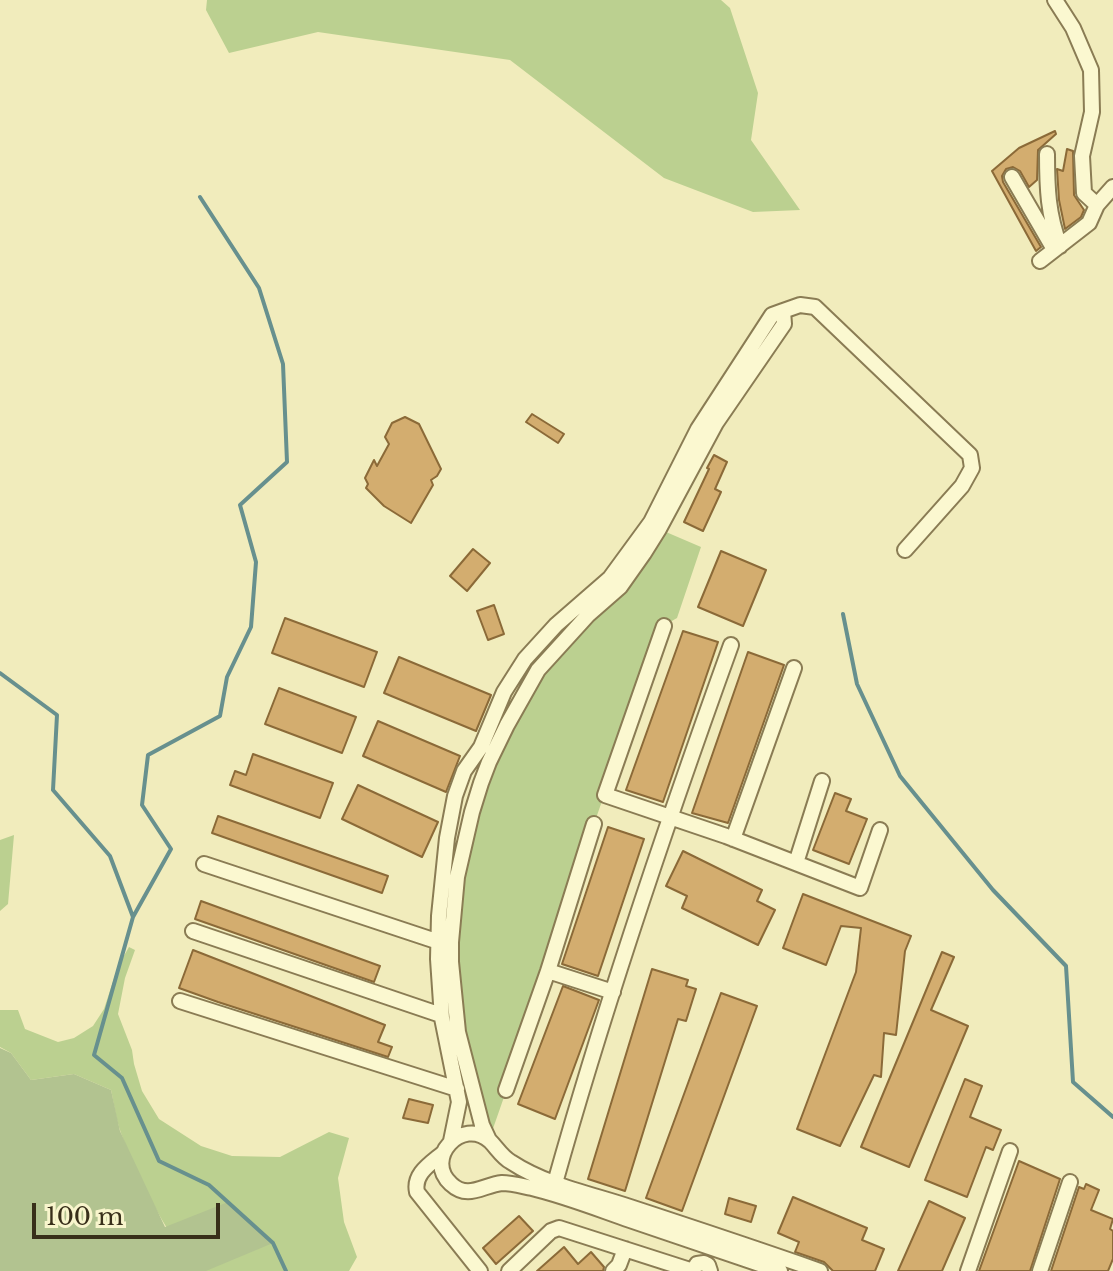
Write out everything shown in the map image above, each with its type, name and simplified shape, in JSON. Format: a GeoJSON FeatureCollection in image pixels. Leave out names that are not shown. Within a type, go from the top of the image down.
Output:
{"type":"FeatureCollection","features":[{"type":"Feature","properties":{"kind":"street"},"geometry":{"type":"LineString","coordinates":[[1055,0],[1073,28],[1091,70],[1092,112],[1082,156],[1084,193],[1097,205]]}},
{"type":"Feature","properties":{"kind":"street"},"geometry":{"type":"LineString","coordinates":[[1047,154],[1047,194],[1057,248]]}},
{"type":"Feature","properties":{"kind":"street"},"geometry":{"type":"LineString","coordinates":[[1012,177],[1057,248]]}},
{"type":"Feature","properties":{"kind":"street"},"geometry":{"type":"LineString","coordinates":[[1040,261],[1089,223],[1097,205],[1113,187]]}},
{"type":"Feature","properties":{"kind":"street"},"geometry":{"type":"LineString","coordinates":[[780,1271],[550,1192],[504,1183],[474,1192],[460,1190],[444,1175],[442,1168],[459,1102],[441,1015],[438,969],[439,916],[447,838],[455,796],[464,771],[481,747],[495,710],[514,675],[545,635],[610,578],[633,548],[651,522],[698,429],[772,315],[800,305],[815,307],[970,455],[972,468],[962,486],[905,550]]}},
{"type":"Feature","properties":{"kind":"street"},"geometry":{"type":"LineString","coordinates":[[488,1186],[499,1169],[499,1158],[482,1125],[458,1032],[451,942],[460,862],[487,766],[538,670],[572,631],[620,587],[644,553],[716,423],[784,324],[783,311]]}},
{"type":"Feature","properties":{"kind":"street"},"geometry":{"type":"LineString","coordinates":[[556,625],[572,631]]}},
{"type":"Feature","properties":{"kind":"street"},"geometry":{"type":"LineString","coordinates":[[664,626],[605,795],[733,839],[860,888],[880,830]]}},
{"type":"Feature","properties":{"kind":"street"},"geometry":{"type":"LineString","coordinates":[[555,1183],[669,818],[731,645]]}},
{"type":"Feature","properties":{"kind":"street"},"geometry":{"type":"LineString","coordinates":[[733,839],[794,668]]}},
{"type":"Feature","properties":{"kind":"street"},"geometry":{"type":"LineString","coordinates":[[472,761],[478,760],[487,766]]}},
{"type":"Feature","properties":{"kind":"street"},"geometry":{"type":"LineString","coordinates":[[796,863],[822,781]]}},
{"type":"Feature","properties":{"kind":"street"},"geometry":{"type":"LineString","coordinates":[[506,1090],[548,971],[594,824]]}},
{"type":"Feature","properties":{"kind":"street"},"geometry":{"type":"LineString","coordinates":[[204,864],[439,942]]}},
{"type":"Feature","properties":{"kind":"street"},"geometry":{"type":"LineString","coordinates":[[193,931],[441,1015]]}},
{"type":"Feature","properties":{"kind":"street"},"geometry":{"type":"LineString","coordinates":[[548,971],[613,992]]}},
{"type":"Feature","properties":{"kind":"street"},"geometry":{"type":"LineString","coordinates":[[180,1001],[457,1089]]}},
{"type":"Feature","properties":{"kind":"street"},"geometry":{"type":"LineString","coordinates":[[480,1271],[417,1192],[415,1183],[419,1174],[447,1147],[466,1134],[482,1136],[504,1158],[555,1183],[820,1271]]}},
{"type":"Feature","properties":{"kind":"street"},"geometry":{"type":"LineString","coordinates":[[968,1271],[1010,1151]]}},
{"type":"Feature","properties":{"kind":"street"},"geometry":{"type":"LineString","coordinates":[[1040,1271],[1070,1182]]}},
{"type":"Feature","properties":{"kind":"street"},"geometry":{"type":"LineString","coordinates":[[509,1271],[551,1231],[559,1228],[700,1269],[708,1247]]}},
{"type":"Feature","properties":{"kind":"street"},"geometry":{"type":"LineString","coordinates":[[613,1271],[625,1249]]}},
{"type":"Feature","properties":{"kind":"green space"},"geometry":{"type":"Polygon","coordinates":[[[207,0],[721,0],[730,8],[758,93],[751,140],[800,210],[753,212],[664,178],[510,60],[318,32],[229,53],[206,10],[207,0]]]}},
{"type":"Feature","properties":{"kind":"green space"},"geometry":{"type":"Polygon","coordinates":[[[659,529],[701,547],[677,618],[663,626],[489,1140],[463,1055],[451,942],[472,812],[529,685],[659,529]]]}},
{"type":"Feature","properties":{"kind":"green space"},"geometry":{"type":"Polygon","coordinates":[[[14,835],[8,904],[0,911],[0,840],[14,835]]]}},
{"type":"Feature","properties":{"kind":"green space"},"geometry":{"type":"Polygon","coordinates":[[[129,947],[135,950],[125,978],[118,1014],[132,1050],[142,1091],[159,1119],[201,1146],[232,1156],[280,1157],[329,1132],[349,1138],[338,1178],[344,1222],[357,1257],[349,1271],[195,1271],[144,1187],[119,1128],[111,1090],[74,1074],[31,1080],[11,1053],[0,1047],[0,1010],[18,1010],[25,1029],[58,1042],[74,1038],[93,1026],[104,1009],[118,966],[129,947]]]}},
{"type":"Feature","properties":{"kind":"green space"},"geometry":{"type":"Polygon","coordinates":[[[0,1048],[11,1053],[31,1080],[74,1074],[111,1090],[120,1131],[165,1227],[228,1202],[273,1243],[206,1271],[0,1271],[0,1048]]]}},
{"type":"Feature","properties":{"kind":"building"},"geometry":{"type":"Polygon","coordinates":[[[1055,131],[1056,134],[1038,150],[1037,180],[1029,187],[1020,171],[1013,167],[1006,169],[1002,176],[1041,247],[1036,251],[992,171],[1019,148],[1055,131]]]}},
{"type":"Feature","properties":{"kind":"building"},"geometry":{"type":"Polygon","coordinates":[[[1067,149],[1073,151],[1074,195],[1084,210],[1081,217],[1065,229],[1057,169],[1063,171],[1067,149]]]}},
{"type":"Feature","properties":{"kind":"building"},"geometry":{"type":"Polygon","coordinates":[[[532,414],[564,434],[558,443],[526,422],[532,414]]]}},
{"type":"Feature","properties":{"kind":"building"},"geometry":{"type":"Polygon","coordinates":[[[405,417],[419,424],[441,469],[431,480],[433,485],[411,523],[384,506],[366,488],[365,478],[374,460],[377,466],[389,444],[385,437],[392,423],[405,417]]]}},
{"type":"Feature","properties":{"kind":"building"},"geometry":{"type":"Polygon","coordinates":[[[714,455],[727,462],[715,489],[721,492],[703,531],[684,522],[714,455]]]}},
{"type":"Feature","properties":{"kind":"building"},"geometry":{"type":"Polygon","coordinates":[[[473,549],[490,563],[467,591],[450,576],[473,549]]]}},
{"type":"Feature","properties":{"kind":"building"},"geometry":{"type":"Polygon","coordinates":[[[721,551],[766,570],[743,626],[698,607],[721,551]]]}},
{"type":"Feature","properties":{"kind":"building"},"geometry":{"type":"Polygon","coordinates":[[[494,605],[504,634],[488,640],[477,611],[494,605]]]}},
{"type":"Feature","properties":{"kind":"building"},"geometry":{"type":"Polygon","coordinates":[[[285,618],[377,652],[364,687],[272,653],[285,618]]]}},
{"type":"Feature","properties":{"kind":"building"},"geometry":{"type":"Polygon","coordinates":[[[683,631],[718,642],[663,802],[626,790],[683,631]]]}},
{"type":"Feature","properties":{"kind":"building"},"geometry":{"type":"Polygon","coordinates":[[[748,652],[784,665],[728,823],[692,813],[748,652]]]}},
{"type":"Feature","properties":{"kind":"building"},"geometry":{"type":"Polygon","coordinates":[[[399,657],[491,695],[476,731],[384,693],[399,657]]]}},
{"type":"Feature","properties":{"kind":"building"},"geometry":{"type":"Polygon","coordinates":[[[279,688],[356,717],[342,753],[265,724],[279,688]]]}},
{"type":"Feature","properties":{"kind":"building"},"geometry":{"type":"Polygon","coordinates":[[[378,721],[460,756],[446,792],[363,756],[378,721]]]}},
{"type":"Feature","properties":{"kind":"building"},"geometry":{"type":"Polygon","coordinates":[[[253,754],[333,783],[320,818],[230,785],[235,771],[246,775],[253,754]]]}},
{"type":"Feature","properties":{"kind":"building"},"geometry":{"type":"Polygon","coordinates":[[[358,785],[438,822],[422,857],[342,819],[358,785]]]}},
{"type":"Feature","properties":{"kind":"building"},"geometry":{"type":"Polygon","coordinates":[[[835,793],[851,799],[846,811],[867,819],[849,864],[813,850],[835,793]]]}},
{"type":"Feature","properties":{"kind":"building"},"geometry":{"type":"Polygon","coordinates":[[[218,816],[388,876],[382,893],[212,833],[218,816]]]}},
{"type":"Feature","properties":{"kind":"building"},"geometry":{"type":"Polygon","coordinates":[[[608,827],[644,839],[598,976],[562,964],[608,827]]]}},
{"type":"Feature","properties":{"kind":"building"},"geometry":{"type":"Polygon","coordinates":[[[683,851],[762,890],[757,901],[775,910],[758,945],[682,908],[687,896],[666,886],[683,851]]]}},
{"type":"Feature","properties":{"kind":"building"},"geometry":{"type":"Polygon","coordinates":[[[803,894],[911,936],[905,951],[896,1035],[884,1033],[881,1077],[874,1075],[840,1146],[797,1129],[856,972],[861,928],[841,926],[826,965],[783,948],[803,894]]]}},
{"type":"Feature","properties":{"kind":"building"},"geometry":{"type":"Polygon","coordinates":[[[201,901],[380,966],[374,982],[195,919],[201,901]]]}},
{"type":"Feature","properties":{"kind":"building"},"geometry":{"type":"Polygon","coordinates":[[[193,950],[385,1025],[378,1042],[392,1047],[388,1057],[179,988],[193,950]]]}},
{"type":"Feature","properties":{"kind":"building"},"geometry":{"type":"Polygon","coordinates":[[[942,952],[954,957],[931,1010],[968,1026],[909,1167],[861,1147],[942,952]]]}},
{"type":"Feature","properties":{"kind":"building"},"geometry":{"type":"Polygon","coordinates":[[[652,969],[688,980],[686,986],[696,989],[686,1021],[678,1019],[625,1191],[588,1179],[652,969]]]}},
{"type":"Feature","properties":{"kind":"building"},"geometry":{"type":"Polygon","coordinates":[[[563,986],[599,1000],[555,1119],[518,1104],[563,986]]]}},
{"type":"Feature","properties":{"kind":"building"},"geometry":{"type":"Polygon","coordinates":[[[721,993],[757,1006],[682,1211],[646,1198],[721,993]]]}},
{"type":"Feature","properties":{"kind":"building"},"geometry":{"type":"Polygon","coordinates":[[[965,1079],[982,1086],[970,1117],[1001,1130],[993,1150],[986,1147],[967,1197],[925,1180],[965,1079]]]}},
{"type":"Feature","properties":{"kind":"building"},"geometry":{"type":"Polygon","coordinates":[[[409,1099],[433,1105],[428,1123],[403,1118],[409,1099]]]}},
{"type":"Feature","properties":{"kind":"building"},"geometry":{"type":"Polygon","coordinates":[[[1019,1161],[1060,1179],[1030,1271],[979,1271],[1019,1161]]]}},
{"type":"Feature","properties":{"kind":"building"},"geometry":{"type":"Polygon","coordinates":[[[1086,1184],[1099,1190],[1091,1210],[1113,1219],[1110,1229],[1113,1231],[1113,1259],[1108,1271],[1051,1271],[1079,1187],[1084,1189],[1086,1184]]]}},
{"type":"Feature","properties":{"kind":"building"},"geometry":{"type":"Polygon","coordinates":[[[793,1197],[867,1228],[862,1240],[884,1249],[875,1271],[833,1271],[824,1262],[795,1252],[799,1242],[778,1233],[793,1197]]]}},
{"type":"Feature","properties":{"kind":"building"},"geometry":{"type":"Polygon","coordinates":[[[729,1198],[756,1206],[751,1222],[725,1214],[729,1198]]]}},
{"type":"Feature","properties":{"kind":"building"},"geometry":{"type":"Polygon","coordinates":[[[929,1201],[965,1218],[942,1271],[898,1271],[929,1201]]]}},
{"type":"Feature","properties":{"kind":"building"},"geometry":{"type":"Polygon","coordinates":[[[519,1216],[533,1231],[496,1264],[483,1248],[519,1216]]]}},
{"type":"Feature","properties":{"kind":"building"},"geometry":{"type":"Polygon","coordinates":[[[564,1247],[578,1264],[591,1252],[604,1267],[603,1271],[537,1271],[564,1247]]]}},
{"type":"Feature","properties":{"kind":"waterway"},"geometry":{"type":"LineString","coordinates":[[133,917],[171,849],[142,805],[148,755],[220,716],[227,677],[251,627],[256,562],[240,505],[287,462],[283,364],[259,288],[200,197]]}},
{"type":"Feature","properties":{"kind":"waterway"},"geometry":{"type":"LineString","coordinates":[[843,614],[857,684],[900,776],[993,890],[1066,966],[1073,1082],[1113,1117]]}},
{"type":"Feature","properties":{"kind":"waterway"},"geometry":{"type":"LineString","coordinates":[[0,673],[57,715],[53,790],[110,856],[133,917],[94,1055],[122,1078],[159,1161],[209,1185],[273,1243],[286,1271]]}}]}
